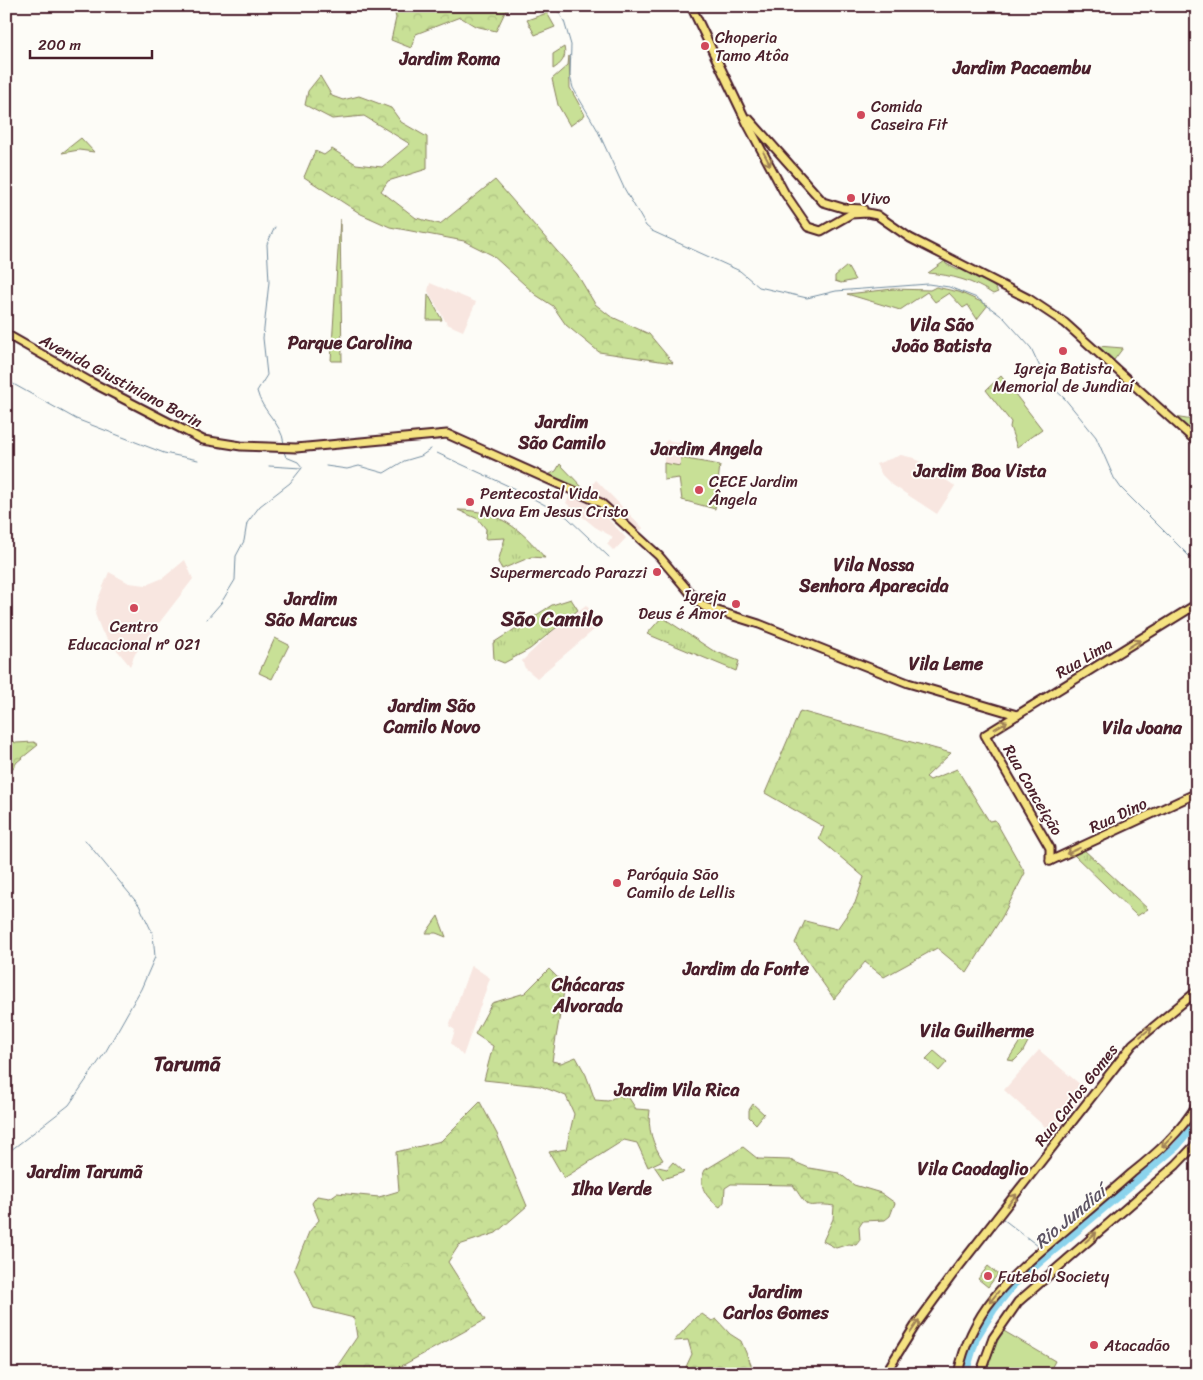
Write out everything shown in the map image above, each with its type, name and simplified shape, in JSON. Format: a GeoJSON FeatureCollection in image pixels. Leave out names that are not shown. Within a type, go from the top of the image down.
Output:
{"type":"FeatureCollection","features":[{"type":"Feature","properties":{"kind":"main road"},"geometry":{"type":"LineString","coordinates":[[691,6],[757,141],[784,192],[808,227],[821,231],[851,214],[867,212],[882,217],[902,232],[1054,314],[1197,442]]}},
{"type":"Feature","properties":{"kind":"main road"},"geometry":{"type":"LineString","coordinates":[[745,115],[823,202],[877,211],[888,216],[902,232]]}},
{"type":"Feature","properties":{"kind":"main road"},"geometry":{"type":"LineString","coordinates":[[757,141],[762,139],[769,143]]}},
{"type":"Feature","properties":{"kind":"main road"},"geometry":{"type":"LineString","coordinates":[[832,205],[838,216],[835,222]]}},
{"type":"Feature","properties":{"kind":"main road","name":"Avenida Giustiniano Borin"},"geometry":{"type":"LineString","coordinates":[[6,334],[97,385],[203,440],[241,446],[296,448],[447,434],[601,504],[659,556],[696,601],[705,607],[759,624],[908,682],[1017,715]]}},
{"type":"Feature","properties":{"kind":"main road","name":"Rua Lima"},"geometry":{"type":"LineString","coordinates":[[985,735],[1197,604]]}},
{"type":"Feature","properties":{"kind":"main road","name":"Rua Conceição"},"geometry":{"type":"LineString","coordinates":[[985,735],[1050,848],[1050,861]]}},
{"type":"Feature","properties":{"kind":"main road","name":"Rua Dino"},"geometry":{"type":"LineString","coordinates":[[1050,861],[1197,793]]}},
{"type":"Feature","properties":{"kind":"main road","name":"Rua Carlos Gomes"},"geometry":{"type":"LineString","coordinates":[[887,1370],[915,1326],[954,1274],[1133,1044],[1197,991]]}},
{"type":"Feature","properties":{"kind":"main road"},"geometry":{"type":"LineString","coordinates":[[958,1374],[966,1344],[977,1321],[1000,1288],[1019,1269],[1159,1151],[1186,1121],[1197,1104]]}},
{"type":"Feature","properties":{"kind":"main road"},"geometry":{"type":"LineString","coordinates":[[980,1374],[985,1355],[1001,1324],[1018,1302],[1054,1268],[1176,1165],[1197,1142]]}},
{"type":"Feature","properties":{"kind":"shaded area"},"geometry":{"type":"Polygon","coordinates":[[[430,283],[476,302],[463,331],[447,324],[428,291],[430,283]]]}},
{"type":"Feature","properties":{"kind":"shaded area"},"geometry":{"type":"Polygon","coordinates":[[[667,440],[684,443],[680,466],[664,463],[664,443],[667,440]]]}},
{"type":"Feature","properties":{"kind":"shaded area"},"geometry":{"type":"Polygon","coordinates":[[[901,455],[914,458],[955,486],[937,514],[891,484],[882,475],[876,464],[901,455]]]}},
{"type":"Feature","properties":{"kind":"shaded area"},"geometry":{"type":"Polygon","coordinates":[[[596,480],[643,528],[637,534],[590,488],[596,480]]]}},
{"type":"Feature","properties":{"kind":"shaded area"},"geometry":{"type":"Polygon","coordinates":[[[570,495],[598,508],[626,538],[614,551],[607,544],[613,537],[595,527],[566,503],[570,495]]]}},
{"type":"Feature","properties":{"kind":"shaded area","name":"Centro Educacional nº 021"},"geometry":{"type":"Polygon","coordinates":[[[185,560],[193,579],[135,654],[130,666],[102,632],[95,614],[97,602],[109,572],[129,583],[146,585],[163,578],[185,560]]]}},
{"type":"Feature","properties":{"kind":"shaded area"},"geometry":{"type":"Polygon","coordinates":[[[586,605],[601,624],[537,678],[525,668],[522,661],[558,626],[586,605]]]}},
{"type":"Feature","properties":{"kind":"shaded area"},"geometry":{"type":"Polygon","coordinates":[[[471,965],[490,978],[463,1056],[451,1043],[455,1030],[449,1026],[471,965]]]}},
{"type":"Feature","properties":{"kind":"shaded area"},"geometry":{"type":"Polygon","coordinates":[[[1039,1050],[1088,1091],[1054,1135],[1004,1090],[1039,1050]]]}},
{"type":"Feature","properties":{"kind":"green space"},"geometry":{"type":"Polygon","coordinates":[[[393,6],[517,6],[506,10],[496,31],[475,26],[460,17],[416,34],[411,48],[391,40],[396,18],[393,6]]]}},
{"type":"Feature","properties":{"kind":"green space"},"geometry":{"type":"Polygon","coordinates":[[[547,13],[555,27],[535,35],[527,20],[547,13]]]}},
{"type":"Feature","properties":{"kind":"green space"},"geometry":{"type":"Polygon","coordinates":[[[564,47],[565,54],[563,60],[553,69],[553,54],[564,47]]]}},
{"type":"Feature","properties":{"kind":"green space"},"geometry":{"type":"Polygon","coordinates":[[[569,56],[570,88],[585,115],[570,126],[558,105],[552,79],[568,65],[569,56]]]}},
{"type":"Feature","properties":{"kind":"green space"},"geometry":{"type":"Polygon","coordinates":[[[320,76],[332,96],[343,100],[359,96],[391,108],[401,122],[427,137],[427,169],[388,181],[381,191],[416,218],[440,224],[495,180],[577,274],[595,304],[610,316],[649,334],[673,363],[599,352],[566,325],[553,306],[536,295],[492,255],[464,241],[390,227],[361,214],[304,177],[315,151],[324,155],[332,149],[356,164],[382,167],[410,144],[364,116],[332,119],[305,105],[308,91],[320,76]]]}},
{"type":"Feature","properties":{"kind":"green space"},"geometry":{"type":"Polygon","coordinates":[[[81,138],[94,152],[79,150],[62,153],[81,138]]]}},
{"type":"Feature","properties":{"kind":"green space"},"geometry":{"type":"Polygon","coordinates":[[[340,219],[342,361],[331,361],[340,219]]]}},
{"type":"Feature","properties":{"kind":"green space"},"geometry":{"type":"Polygon","coordinates":[[[945,261],[946,264],[958,270],[965,268],[973,276],[991,285],[998,292],[993,294],[962,279],[928,273],[945,261]]]}},
{"type":"Feature","properties":{"kind":"green space"},"geometry":{"type":"Polygon","coordinates":[[[847,266],[855,280],[841,283],[835,281],[835,276],[847,266]]]}},
{"type":"Feature","properties":{"kind":"green space"},"geometry":{"type":"Polygon","coordinates":[[[936,287],[959,292],[988,305],[977,319],[968,305],[963,308],[949,293],[935,302],[927,292],[900,310],[847,294],[893,289],[930,290],[936,287]]]}},
{"type":"Feature","properties":{"kind":"green space"},"geometry":{"type":"Polygon","coordinates":[[[428,294],[442,320],[427,320],[428,294]]]}},
{"type":"Feature","properties":{"kind":"green space"},"geometry":{"type":"Polygon","coordinates":[[[1098,346],[1123,348],[1114,360],[1098,346]]]}},
{"type":"Feature","properties":{"kind":"green space"},"geometry":{"type":"Polygon","coordinates":[[[1001,376],[1042,429],[1017,447],[1010,427],[1011,422],[986,390],[1001,376]]]}},
{"type":"Feature","properties":{"kind":"green space"},"geometry":{"type":"Polygon","coordinates":[[[1174,417],[1193,420],[1197,428],[1197,441],[1174,417]]]}},
{"type":"Feature","properties":{"kind":"green space","name":"CECE Jardim Ângela"},"geometry":{"type":"Polygon","coordinates":[[[681,458],[720,465],[715,509],[682,500],[679,478],[664,480],[664,463],[680,466],[681,458]]]}},
{"type":"Feature","properties":{"kind":"green space"},"geometry":{"type":"Polygon","coordinates":[[[560,464],[583,488],[583,493],[548,475],[556,471],[560,464]]]}},
{"type":"Feature","properties":{"kind":"green space"},"geometry":{"type":"Polygon","coordinates":[[[458,510],[485,513],[497,517],[517,530],[545,558],[531,557],[502,569],[498,562],[505,538],[485,539],[486,529],[478,519],[458,510]]]}},
{"type":"Feature","properties":{"kind":"green space"},"geometry":{"type":"Polygon","coordinates":[[[571,599],[578,610],[530,649],[504,663],[494,659],[493,643],[552,605],[571,599]]]}},
{"type":"Feature","properties":{"kind":"green space"},"geometry":{"type":"Polygon","coordinates":[[[662,617],[712,650],[739,661],[736,671],[647,634],[662,617]]]}},
{"type":"Feature","properties":{"kind":"green space"},"geometry":{"type":"Polygon","coordinates":[[[275,638],[289,645],[272,679],[259,673],[275,638]]]}},
{"type":"Feature","properties":{"kind":"green space"},"geometry":{"type":"Polygon","coordinates":[[[800,711],[951,753],[926,777],[930,780],[957,769],[989,821],[995,820],[1025,873],[1002,917],[967,973],[937,948],[884,977],[865,962],[834,999],[795,943],[805,921],[837,929],[855,903],[864,877],[819,839],[824,827],[765,793],[800,711]]]}},
{"type":"Feature","properties":{"kind":"green space"},"geometry":{"type":"Polygon","coordinates":[[[9,739],[16,743],[34,742],[38,745],[17,762],[6,778],[6,742],[9,739]]]}},
{"type":"Feature","properties":{"kind":"green space"},"geometry":{"type":"Polygon","coordinates":[[[1083,849],[1148,909],[1137,916],[1073,854],[1083,849]]]}},
{"type":"Feature","properties":{"kind":"green space"},"geometry":{"type":"Polygon","coordinates":[[[438,916],[446,937],[436,933],[426,933],[438,916]]]}},
{"type":"Feature","properties":{"kind":"green space"},"geometry":{"type":"Polygon","coordinates":[[[549,969],[565,985],[552,1061],[561,1063],[576,1057],[586,1075],[595,1100],[608,1101],[618,1095],[629,1098],[636,1109],[650,1110],[649,1123],[652,1136],[663,1160],[648,1167],[637,1143],[624,1140],[564,1178],[549,1152],[566,1149],[574,1114],[566,1096],[540,1086],[484,1080],[493,1046],[475,1034],[492,1003],[525,993],[549,969]]]}},
{"type":"Feature","properties":{"kind":"green space"},"geometry":{"type":"Polygon","coordinates":[[[1026,1032],[1030,1038],[1022,1053],[1014,1061],[1008,1060],[1026,1032]]]}},
{"type":"Feature","properties":{"kind":"green space"},"geometry":{"type":"Polygon","coordinates":[[[934,1051],[947,1062],[939,1071],[926,1059],[934,1051]]]}},
{"type":"Feature","properties":{"kind":"green space"},"geometry":{"type":"Polygon","coordinates":[[[480,1102],[497,1134],[527,1206],[496,1233],[459,1245],[448,1262],[485,1320],[387,1374],[353,1374],[338,1365],[357,1337],[354,1318],[314,1308],[294,1269],[309,1232],[319,1220],[312,1203],[317,1196],[330,1198],[337,1193],[379,1197],[399,1191],[396,1152],[441,1141],[480,1102]]]}},
{"type":"Feature","properties":{"kind":"green space"},"geometry":{"type":"Polygon","coordinates":[[[753,1104],[764,1114],[756,1124],[749,1117],[749,1110],[753,1104]]]}},
{"type":"Feature","properties":{"kind":"green space"},"geometry":{"type":"Polygon","coordinates":[[[743,1147],[758,1159],[790,1160],[809,1168],[839,1173],[854,1185],[881,1193],[895,1203],[890,1216],[885,1220],[863,1221],[859,1227],[860,1240],[856,1245],[849,1244],[836,1248],[823,1241],[833,1219],[834,1206],[807,1204],[793,1185],[731,1184],[725,1188],[724,1202],[720,1207],[704,1191],[702,1181],[705,1170],[743,1147]]]}},
{"type":"Feature","properties":{"kind":"green space"},"geometry":{"type":"Polygon","coordinates":[[[673,1162],[684,1172],[663,1179],[654,1166],[667,1169],[673,1162]]]}},
{"type":"Feature","properties":{"kind":"green space","name":"Futebol Society"},"geometry":{"type":"Polygon","coordinates":[[[988,1266],[998,1274],[988,1287],[978,1279],[988,1266]]]}},
{"type":"Feature","properties":{"kind":"green space"},"geometry":{"type":"Polygon","coordinates":[[[702,1314],[712,1321],[716,1319],[730,1334],[741,1341],[755,1374],[715,1374],[709,1367],[685,1369],[692,1354],[688,1340],[674,1341],[696,1317],[702,1314]]]}},
{"type":"Feature","properties":{"kind":"green space"},"geometry":{"type":"Polygon","coordinates":[[[1002,1330],[1055,1361],[1048,1374],[996,1374],[999,1368],[995,1374],[984,1374],[1002,1330]]]}},
{"type":"Feature","properties":{"kind":"waterway"},"geometry":{"type":"LineString","coordinates":[[555,6],[564,21],[571,45],[570,76],[573,88],[597,129],[624,188],[646,226],[652,231],[740,271],[759,287],[807,298],[836,291],[928,284],[949,287],[977,298],[1004,318],[1031,348],[1047,382],[1065,399],[1096,437],[1114,478],[1121,488],[1197,564]]}},
{"type":"Feature","properties":{"kind":"waterway"},"geometry":{"type":"LineString","coordinates":[[275,227],[267,244],[269,282],[263,338],[267,375],[257,391],[263,405],[279,429],[284,443]]}},
{"type":"Feature","properties":{"kind":"waterway"},"geometry":{"type":"LineString","coordinates":[[6,380],[76,419],[164,453],[198,460]]}},
{"type":"Feature","properties":{"kind":"waterway"},"geometry":{"type":"LineString","coordinates":[[326,466],[347,469],[359,466],[384,473],[404,461],[421,456],[431,449]]}},
{"type":"Feature","properties":{"kind":"waterway"},"geometry":{"type":"LineString","coordinates":[[284,452],[286,457],[298,462],[302,467]]}},
{"type":"Feature","properties":{"kind":"waterway"},"geometry":{"type":"LineString","coordinates":[[437,453],[515,489]]}},
{"type":"Feature","properties":{"kind":"waterway"},"geometry":{"type":"LineString","coordinates":[[269,466],[301,468]]}},
{"type":"Feature","properties":{"kind":"waterway"},"geometry":{"type":"LineString","coordinates":[[207,619],[221,603],[235,580],[236,556],[244,541],[247,523],[260,506],[290,483],[302,468]]}},
{"type":"Feature","properties":{"kind":"waterway"},"geometry":{"type":"LineString","coordinates":[[521,492],[567,517],[609,557]]}},
{"type":"Feature","properties":{"kind":"waterway"},"geometry":{"type":"LineString","coordinates":[[6,1154],[69,1105],[106,1051],[141,989],[155,957],[153,934],[139,905],[85,840]]}},
{"type":"Feature","properties":{"kind":"waterway","name":"Rio Jundiaí"},"geometry":{"type":"LineString","coordinates":[[965,1374],[976,1338],[994,1309],[1014,1284],[1177,1146],[1197,1122]]}},
{"type":"Feature","properties":{"kind":"waterway"},"geometry":{"type":"LineString","coordinates":[[1003,1219],[1038,1246]]}},
{"type":"Feature","properties":{"kind":"waterway","name":"Rio Jundiaí"},"geometry":{"type":"LineString","coordinates":[[1046,1252],[1050,1255]]}},
{"type":"Feature","properties":{"kind":"place","name":"Choperia Tamo Atôa"},"geometry":{"type":"Point","coordinates":[705,46]}},
{"type":"Feature","properties":{"kind":"place","name":"Comida Caseira Fit"},"geometry":{"type":"Point","coordinates":[861,115]}},
{"type":"Feature","properties":{"kind":"place","name":"Vivo"},"geometry":{"type":"Point","coordinates":[851,198]}},
{"type":"Feature","properties":{"kind":"place","name":"Igreja Batista Memorial de Jundiaí"},"geometry":{"type":"Point","coordinates":[1063,351]}},
{"type":"Feature","properties":{"kind":"place","name":"CECE Jardim Ângela"},"geometry":{"type":"Point","coordinates":[699,490]}},
{"type":"Feature","properties":{"kind":"place","name":"Pentecostal Vida Nova Em Jesus Cristo"},"geometry":{"type":"Point","coordinates":[470,502]}},
{"type":"Feature","properties":{"kind":"place","name":"Supermercado Parazzi"},"geometry":{"type":"Point","coordinates":[657,572]}},
{"type":"Feature","properties":{"kind":"place","name":"Igreja Deus é Amor"},"geometry":{"type":"Point","coordinates":[736,604]}},
{"type":"Feature","properties":{"kind":"place","name":"Centro Educacional nº 021"},"geometry":{"type":"Point","coordinates":[134,608]}},
{"type":"Feature","properties":{"kind":"place","name":"Paróquia São Camilo de Lellis"},"geometry":{"type":"Point","coordinates":[617,883]}},
{"type":"Feature","properties":{"kind":"place","name":"Futebol Society"},"geometry":{"type":"Point","coordinates":[988,1276]}},
{"type":"Feature","properties":{"kind":"place","name":"Atacadão"},"geometry":{"type":"Point","coordinates":[1094,1345]}},
{"type":"Feature","properties":{"kind":"district","name":"Jardim Roma"},"geometry":{"type":"Point","coordinates":[450,59]}},
{"type":"Feature","properties":{"kind":"district","name":"Jardim Pacaembu"},"geometry":{"type":"Point","coordinates":[1022,68]}},
{"type":"Feature","properties":{"kind":"district","name":"Vila São João Batista"},"geometry":{"type":"Point","coordinates":[942,335]}},
{"type":"Feature","properties":{"kind":"district","name":"Parque Carolina"},"geometry":{"type":"Point","coordinates":[350,343]}},
{"type":"Feature","properties":{"kind":"district","name":"Jardim São Camilo"},"geometry":{"type":"Point","coordinates":[562,432]}},
{"type":"Feature","properties":{"kind":"district","name":"Jardim Angela"},"geometry":{"type":"Point","coordinates":[707,449]}},
{"type":"Feature","properties":{"kind":"district","name":"Jardim Boa Vista"},"geometry":{"type":"Point","coordinates":[980,471]}},
{"type":"Feature","properties":{"kind":"district","name":"Vila Nossa Senhora Aparecida"},"geometry":{"type":"Point","coordinates":[874,575]}},
{"type":"Feature","properties":{"kind":"district","name":"Jardim São Marcus"},"geometry":{"type":"Point","coordinates":[311,609]}},
{"type":"Feature","properties":{"kind":"district","name":"São Camilo"},"geometry":{"type":"Point","coordinates":[552,619]}},
{"type":"Feature","properties":{"kind":"district","name":"Vila Leme"},"geometry":{"type":"Point","coordinates":[946,664]}},
{"type":"Feature","properties":{"kind":"district","name":"Jardim São Camilo Novo"},"geometry":{"type":"Point","coordinates":[432,716]}},
{"type":"Feature","properties":{"kind":"district","name":"Vila Joana"},"geometry":{"type":"Point","coordinates":[1142,728]}},
{"type":"Feature","properties":{"kind":"district","name":"Jardim da Fonte"},"geometry":{"type":"Point","coordinates":[746,969]}},
{"type":"Feature","properties":{"kind":"district","name":"Chácaras Alvorada"},"geometry":{"type":"Point","coordinates":[588,995]}},
{"type":"Feature","properties":{"kind":"district","name":"Vila Guilherme"},"geometry":{"type":"Point","coordinates":[977,1031]}},
{"type":"Feature","properties":{"kind":"district","name":"Tarumã"},"geometry":{"type":"Point","coordinates":[187,1064]}},
{"type":"Feature","properties":{"kind":"district","name":"Jardim Vila Rica"},"geometry":{"type":"Point","coordinates":[677,1090]}},
{"type":"Feature","properties":{"kind":"district","name":"Vila Caodaglio"},"geometry":{"type":"Point","coordinates":[973,1169]}},
{"type":"Feature","properties":{"kind":"district","name":"Jardim Tarumã"},"geometry":{"type":"Point","coordinates":[85,1172]}},
{"type":"Feature","properties":{"kind":"district","name":"Ilha Verde"},"geometry":{"type":"Point","coordinates":[612,1189]}},
{"type":"Feature","properties":{"kind":"district","name":"Jardim Carlos Gomes"},"geometry":{"type":"Point","coordinates":[776,1302]}}]}
